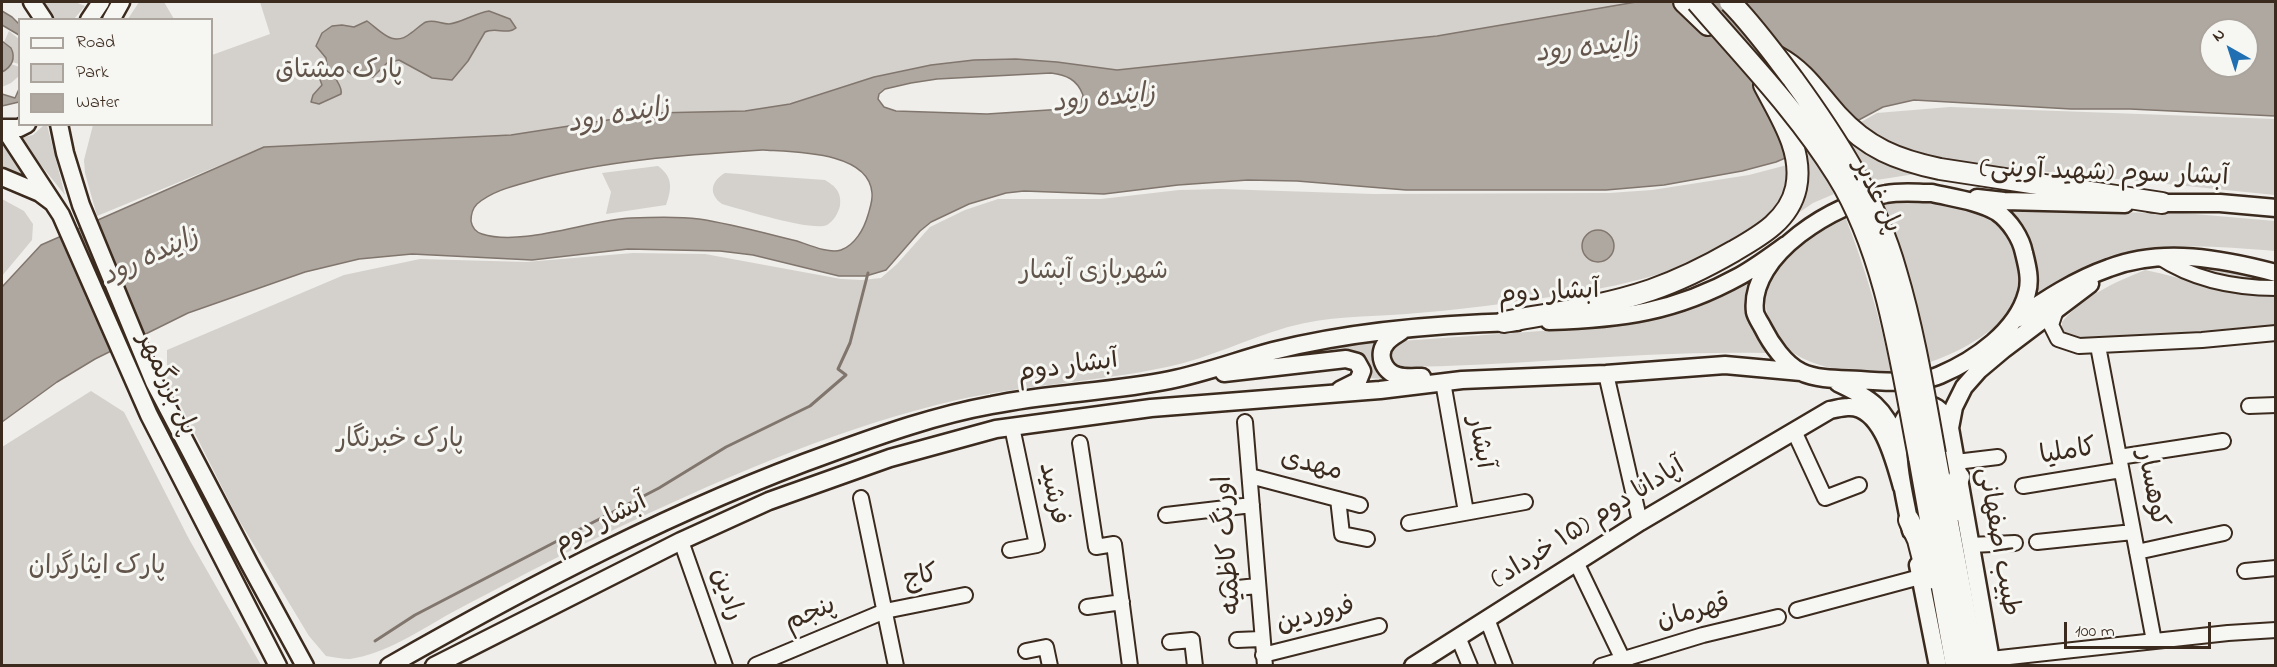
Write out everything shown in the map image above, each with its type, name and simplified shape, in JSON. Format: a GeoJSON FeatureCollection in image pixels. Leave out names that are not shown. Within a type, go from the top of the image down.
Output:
{"type":"FeatureCollection","features":[{"type":"Feature","properties":{"kind":"highway"},"geometry":{"type":"LineString","coordinates":[[1504,322],[1607,303],[1652,290],[1695,272],[1758,237],[1773,227],[1787,210],[1796,188],[1796,164],[1791,136],[1758,73],[1684,2]]}},
{"type":"Feature","properties":{"kind":"highway","name":"پل غدیر"},"geometry":{"type":"LineString","coordinates":[[1697,2],[1811,137],[1838,176],[1857,214],[1880,276],[1927,455]]}},
{"type":"Feature","properties":{"kind":"highway","name":"پل غدیر"},"geometry":{"type":"LineString","coordinates":[[1732,3],[1776,56],[1826,125],[1852,166],[1871,205],[1896,269],[1913,341],[1927,455]]}},
{"type":"Feature","properties":{"kind":"highway"},"geometry":{"type":"LineString","coordinates":[[1776,56],[1805,76],[1838,116],[1865,140],[1906,162],[2162,203]]}},
{"type":"Feature","properties":{"kind":"highway"},"geometry":{"type":"LineString","coordinates":[[1927,455],[1955,659]]}},
{"type":"Feature","properties":{"kind":"highway"},"geometry":{"type":"LineString","coordinates":[[1927,455],[1983,661]]}},
{"type":"Feature","properties":{"kind":"highway"},"geometry":{"type":"LineString","coordinates":[[1957,469],[1954,489],[1983,661]]}},
{"type":"Feature","properties":{"kind":"highway"},"geometry":{"type":"LineString","coordinates":[[1909,520],[1918,540],[1938,621],[1955,659]]}},
{"type":"Feature","properties":{"kind":"main road"},"geometry":{"type":"LineString","coordinates":[[32,2],[43,18]]}},
{"type":"Feature","properties":{"kind":"main road"},"geometry":{"type":"LineString","coordinates":[[90,18],[101,2]]}},
{"type":"Feature","properties":{"kind":"main road"},"geometry":{"type":"LineString","coordinates":[[112,18],[121,2]]}},
{"type":"Feature","properties":{"kind":"main road"},"geometry":{"type":"LineString","coordinates":[[3,128],[23,126]]}},
{"type":"Feature","properties":{"kind":"main road","name":"پل بزرگمهر"},"geometry":{"type":"LineString","coordinates":[[59,126],[81,205],[154,382],[303,661]]}},
{"type":"Feature","properties":{"kind":"main road"},"geometry":{"type":"LineString","coordinates":[[65,153],[72,126]]}},
{"type":"Feature","properties":{"kind":"main road","name":"پل بزرگمهر"},"geometry":{"type":"LineString","coordinates":[[3,128],[58,210],[139,391],[278,666]]}},
{"type":"Feature","properties":{"kind":"main road"},"geometry":{"type":"LineString","coordinates":[[2,177],[40,193],[58,210]]}},
{"type":"Feature","properties":{"kind":"main road"},"geometry":{"type":"LineString","coordinates":[[1801,372],[1773,348],[1755,313],[1758,281],[1786,246],[1815,222],[1843,207],[1887,194],[1932,193],[1966,200],[1997,213],[2012,226],[2023,248],[2028,269],[2028,291],[2023,304],[2009,325],[1990,344],[1968,361],[1938,376],[1894,382],[1829,378]]}},
{"type":"Feature","properties":{"kind":"main road","name":"آبشار سوم (شهید آوینی)"},"geometry":{"type":"LineString","coordinates":[[1932,193],[2004,201],[2220,203],[2271,208]]}},
{"type":"Feature","properties":{"kind":"main road","name":"آبشار دوم"},"geometry":{"type":"LineString","coordinates":[[389,666],[463,624],[672,518],[760,479],[883,434],[991,405],[1173,379],[1275,350],[1345,337],[1504,322],[1599,320],[1636,315],[1675,305],[1711,291],[1742,275],[1786,246]]}},
{"type":"Feature","properties":{"kind":"main road"},"geometry":{"type":"LineString","coordinates":[[2009,325],[2074,283],[2111,267],[2159,257],[2195,257],[2241,264],[2276,273]]}},
{"type":"Feature","properties":{"kind":"main road"},"geometry":{"type":"LineString","coordinates":[[2241,264],[2276,262]]}},
{"type":"Feature","properties":{"kind":"main road"},"geometry":{"type":"LineString","coordinates":[[1950,428],[1954,407],[1964,387],[2004,349],[2111,267]]}},
{"type":"Feature","properties":{"kind":"main road"},"geometry":{"type":"LineString","coordinates":[[1404,330],[1386,343],[1381,352],[1382,363],[1388,372],[1398,376],[1462,380]]}},
{"type":"Feature","properties":{"kind":"main road"},"geometry":{"type":"LineString","coordinates":[[1173,379],[1346,359],[1357,362],[1362,371],[1358,381],[1331,394]]}},
{"type":"Feature","properties":{"kind":"main road","name":"آبشار دوم"},"geometry":{"type":"LineString","coordinates":[[434,666],[681,541],[769,501],[890,458],[996,429],[1151,408],[1380,390],[1462,380],[1606,374],[1725,365],[1801,372],[1829,378]]}},
{"type":"Feature","properties":{"kind":"main road"},"geometry":{"type":"LineString","coordinates":[[1794,431],[1832,400],[1834,391],[1829,378]]}},
{"type":"Feature","properties":{"kind":"main road"},"geometry":{"type":"LineString","coordinates":[[1829,378],[1865,396],[1890,422],[1898,443]]}},
{"type":"Feature","properties":{"kind":"main road"},"geometry":{"type":"LineString","coordinates":[[1794,431],[1830,410],[1850,406],[1863,411],[1874,420],[1886,437],[1902,487],[1938,666]]}},
{"type":"Feature","properties":{"kind":"main road"},"geometry":{"type":"LineString","coordinates":[[1902,487],[1898,443],[1902,421],[1912,409],[1920,406],[1936,408],[1943,413],[1950,428]]}},
{"type":"Feature","properties":{"kind":"main road","name":"طبیب اصفهانی"},"geometry":{"type":"LineString","coordinates":[[1950,428],[1970,545],[1983,661]]}},
{"type":"Feature","properties":{"kind":"main road","name":"آپادانا دوم (۱۵ خرداد)"},"geometry":{"type":"LineString","coordinates":[[1413,666],[1640,522],[1794,431]]}},
{"type":"Feature","properties":{"kind":"main road"},"geometry":{"type":"LineString","coordinates":[[463,624],[473,645]]}},
{"type":"Feature","properties":{"kind":"main road"},"geometry":{"type":"LineString","coordinates":[[303,661],[317,666]]}},
{"type":"Feature","properties":{"kind":"street"},"geometry":{"type":"LineString","coordinates":[[2159,257],[2176,268],[2197,277],[2225,284],[2276,288]]}},
{"type":"Feature","properties":{"kind":"street"},"geometry":{"type":"LineString","coordinates":[[2056,310],[2051,326],[2058,339],[2079,346],[2202,340],[2276,333]]}},
{"type":"Feature","properties":{"kind":"street","name":"کوهسار"},"geometry":{"type":"LineString","coordinates":[[2098,346],[2154,641]]}},
{"type":"Feature","properties":{"kind":"street"},"geometry":{"type":"LineString","coordinates":[[1606,374],[1640,522]]}},
{"type":"Feature","properties":{"kind":"street","name":"آبشار"},"geometry":{"type":"LineString","coordinates":[[1443,382],[1466,512]]}},
{"type":"Feature","properties":{"kind":"street"},"geometry":{"type":"LineString","coordinates":[[2249,406],[2276,405]]}},
{"type":"Feature","properties":{"kind":"street","name":"اورنگ کاظمیه"},"geometry":{"type":"LineString","coordinates":[[1245,422],[1264,660]]}},
{"type":"Feature","properties":{"kind":"street","name":"فرشید"},"geometry":{"type":"LineString","coordinates":[[1010,550],[1037,545],[1012,427]]}},
{"type":"Feature","properties":{"kind":"street"},"geometry":{"type":"LineString","coordinates":[[1794,431],[1825,498],[1859,485]]}},
{"type":"Feature","properties":{"kind":"street","name":"کاملیا"},"geometry":{"type":"LineString","coordinates":[[2022,486],[2223,441]]}},
{"type":"Feature","properties":{"kind":"street"},"geometry":{"type":"LineString","coordinates":[[1080,443],[1089,461],[1096,547],[1114,544],[1130,666]]}},
{"type":"Feature","properties":{"kind":"street"},"geometry":{"type":"LineString","coordinates":[[1957,469],[1998,457]]}},
{"type":"Feature","properties":{"kind":"street","name":"مهدی"},"geometry":{"type":"LineString","coordinates":[[1250,476],[1360,505]]}},
{"type":"Feature","properties":{"kind":"street"},"geometry":{"type":"LineString","coordinates":[[861,498],[896,666]]}},
{"type":"Feature","properties":{"kind":"street"},"geometry":{"type":"LineString","coordinates":[[1338,499],[1342,534],[1367,539]]}},
{"type":"Feature","properties":{"kind":"street"},"geometry":{"type":"LineString","coordinates":[[1409,523],[1525,502]]}},
{"type":"Feature","properties":{"kind":"street"},"geometry":{"type":"LineString","coordinates":[[1166,515],[1252,505]]}},
{"type":"Feature","properties":{"kind":"street"},"geometry":{"type":"LineString","coordinates":[[2037,542],[2133,532]]}},
{"type":"Feature","properties":{"kind":"street"},"geometry":{"type":"LineString","coordinates":[[2137,552],[2224,533]]}},
{"type":"Feature","properties":{"kind":"street","name":"رادین"},"geometry":{"type":"LineString","coordinates":[[681,541],[725,666]]}},
{"type":"Feature","properties":{"kind":"street"},"geometry":{"type":"LineString","coordinates":[[1970,545],[2015,543]]}},
{"type":"Feature","properties":{"kind":"street"},"geometry":{"type":"LineString","coordinates":[[1576,562],[1624,662]]}},
{"type":"Feature","properties":{"kind":"street"},"geometry":{"type":"LineString","coordinates":[[2245,571],[2276,568]]}},
{"type":"Feature","properties":{"kind":"street"},"geometry":{"type":"LineString","coordinates":[[1797,610],[1920,577]]}},
{"type":"Feature","properties":{"kind":"street"},"geometry":{"type":"LineString","coordinates":[[1228,589],[1257,586]]}},
{"type":"Feature","properties":{"kind":"street","name":"کاج"},"geometry":{"type":"LineString","coordinates":[[885,611],[965,595]]}},
{"type":"Feature","properties":{"kind":"street"},"geometry":{"type":"LineString","coordinates":[[1087,607],[1122,602]]}},
{"type":"Feature","properties":{"kind":"street","name":"پنجم"},"geometry":{"type":"LineString","coordinates":[[756,665],[885,611]]}},
{"type":"Feature","properties":{"kind":"street","name":"قهرمان"},"geometry":{"type":"LineString","coordinates":[[1601,666],[1624,662],[1703,635],[1778,616]]}},
{"type":"Feature","properties":{"kind":"street"},"geometry":{"type":"LineString","coordinates":[[1486,619],[1505,666]]}},
{"type":"Feature","properties":{"kind":"street","name":"فروردین"},"geometry":{"type":"LineString","coordinates":[[1264,660],[1380,626]]}},
{"type":"Feature","properties":{"kind":"street"},"geometry":{"type":"LineString","coordinates":[[1983,661],[2154,641],[2276,630]]}},
{"type":"Feature","properties":{"kind":"street"},"geometry":{"type":"LineString","coordinates":[[1458,637],[1470,666]]}},
{"type":"Feature","properties":{"kind":"street"},"geometry":{"type":"LineString","coordinates":[[1237,640],[1261,639]]}},
{"type":"Feature","properties":{"kind":"street"},"geometry":{"type":"LineString","coordinates":[[1170,642],[1192,640],[1195,666]]}},
{"type":"Feature","properties":{"kind":"street"},"geometry":{"type":"LineString","coordinates":[[1026,651],[1046,647],[1050,666]]}},
{"type":"Feature","properties":{"kind":"green space"},"geometry":{"type":"Polygon","coordinates":[[[41,2],[75,2],[85,6],[75,18],[52,18],[41,2]]]}},
{"type":"Feature","properties":{"kind":"green space"},"geometry":{"type":"Polygon","coordinates":[[[139,2],[164,2],[173,18],[129,18],[139,2]]]}},
{"type":"Feature","properties":{"kind":"green space","name":"پارک مشتاق"},"geometry":{"type":"Polygon","coordinates":[[[260,2],[1636,2],[1437,36],[1117,70],[1057,62],[931,65],[874,77],[790,104],[745,111],[653,113],[511,135],[264,147],[97,216],[85,173],[84,160],[93,126],[213,126],[213,55],[270,34],[260,2]]]}},
{"type":"Feature","properties":{"kind":"green space"},"geometry":{"type":"Polygon","coordinates":[[[9,31],[18,38],[18,64],[12,62],[13,55],[4,42],[9,31]]]}},
{"type":"Feature","properties":{"kind":"green space"},"geometry":{"type":"Polygon","coordinates":[[[11,64],[18,67],[18,77],[2,87],[2,72],[11,64]]]}},
{"type":"Feature","properties":{"kind":"green space"},"geometry":{"type":"Polygon","coordinates":[[[1950,107],[2275,119],[2275,195],[1950,162],[1888,142],[1861,122],[1877,113],[1950,107]]]}},
{"type":"Feature","properties":{"kind":"green space"},"geometry":{"type":"Polygon","coordinates":[[[43,126],[47,126],[65,195],[19,138],[33,135],[43,126]]]}},
{"type":"Feature","properties":{"kind":"green space"},"geometry":{"type":"Polygon","coordinates":[[[1839,134],[1890,164],[1915,174],[1870,181],[1839,134]]]}},
{"type":"Feature","properties":{"kind":"green space"},"geometry":{"type":"Polygon","coordinates":[[[2,135],[36,185],[2,169],[2,135]]]}},
{"type":"Feature","properties":{"kind":"green space"},"geometry":{"type":"Polygon","coordinates":[[[1802,142],[1823,172],[1834,194],[1813,203],[1791,218],[1806,182],[1802,142]]]}},
{"type":"Feature","properties":{"kind":"green space","name":"پارک خبرنگار"},"geometry":{"type":"Polygon","coordinates":[[[1787,165],[1784,189],[1765,217],[1736,239],[1715,251],[1671,270],[1604,288],[1537,299],[1444,311],[1303,323],[1198,359],[1167,367],[997,392],[897,416],[812,444],[688,495],[548,562],[390,647],[350,659],[326,656],[309,636],[237,517],[167,378],[167,350],[344,275],[420,259],[526,262],[633,253],[705,254],[841,279],[862,280],[881,278],[897,264],[930,227],[965,210],[998,199],[1101,199],[1179,190],[1221,189],[1373,194],[1609,193],[1652,190],[1749,175],[1787,165]]]}},
{"type":"Feature","properties":{"kind":"green space"},"geometry":{"type":"Polygon","coordinates":[[[658,166],[666,174],[670,183],[666,205],[606,214],[611,192],[602,173],[658,166]]]}},
{"type":"Feature","properties":{"kind":"green space"},"geometry":{"type":"Polygon","coordinates":[[[725,173],[825,180],[837,190],[840,206],[832,221],[827,225],[819,226],[793,223],[722,204],[715,196],[713,188],[720,176],[725,173]]]}},
{"type":"Feature","properties":{"kind":"green space"},"geometry":{"type":"Polygon","coordinates":[[[2,199],[24,211],[33,224],[32,240],[2,276],[2,199]]]}},
{"type":"Feature","properties":{"kind":"green space"},"geometry":{"type":"Polygon","coordinates":[[[1933,202],[1973,212],[1999,227],[2010,240],[2015,251],[2021,282],[2019,294],[2013,306],[1994,327],[1969,345],[1930,362],[1903,262],[1881,203],[1933,202]]]}},
{"type":"Feature","properties":{"kind":"green space"},"geometry":{"type":"Polygon","coordinates":[[[2010,211],[2183,213],[2275,221],[2275,251],[2180,247],[2124,254],[2067,276],[2037,295],[2033,250],[2025,232],[2010,211]]]}},
{"type":"Feature","properties":{"kind":"green space"},"geometry":{"type":"Polygon","coordinates":[[[1845,216],[1871,293],[1891,372],[1852,371],[1813,363],[1782,343],[1771,327],[1766,307],[1767,288],[1778,264],[1801,239],[1845,216]]]}},
{"type":"Feature","properties":{"kind":"green space"},"geometry":{"type":"Polygon","coordinates":[[[2198,263],[2275,279],[2275,283],[2243,282],[2220,278],[2200,271],[2192,265],[2198,263]]]}},
{"type":"Feature","properties":{"kind":"green space"},"geometry":{"type":"Polygon","coordinates":[[[2145,270],[2225,290],[2275,295],[2275,325],[2086,340],[2069,335],[2062,330],[2062,322],[2089,298],[2110,285],[2145,270]]]}},
{"type":"Feature","properties":{"kind":"green space"},"geometry":{"type":"Polygon","coordinates":[[[1744,279],[1749,280],[1752,318],[1766,353],[1674,354],[1397,367],[1389,360],[1391,348],[1401,341],[1597,327],[1635,322],[1744,279]]]}},
{"type":"Feature","properties":{"kind":"green space"},"geometry":{"type":"Polygon","coordinates":[[[1382,338],[1389,379],[1366,378],[1366,362],[1245,368],[1294,350],[1382,338]]]}},
{"type":"Feature","properties":{"kind":"green space","name":"پارک ایثارگران"},"geometry":{"type":"Polygon","coordinates":[[[91,391],[124,412],[189,539],[261,665],[2,665],[2,447],[91,391]]]}},
{"type":"Feature","properties":{"kind":"water","name":"زاینده رود"},"geometry":{"type":"Polygon","coordinates":[[[1636,2],[2275,2],[2275,116],[2130,109],[2071,109],[1914,100],[1883,107],[1776,162],[1742,171],[1664,185],[1606,190],[1406,190],[1297,181],[1248,180],[1104,194],[1024,191],[1006,193],[969,204],[931,222],[920,231],[886,270],[866,276],[839,276],[753,255],[720,251],[628,249],[532,260],[412,254],[359,259],[305,272],[188,313],[95,359],[57,382],[2,422],[2,287],[41,245],[264,147],[511,135],[653,113],[745,111],[790,104],[874,77],[931,65],[974,60],[1016,59],[1117,70],[1437,36],[1636,2]],[[1051,73],[937,79],[885,89],[879,94],[878,99],[884,107],[896,111],[987,114],[1074,108],[1081,103],[1083,95],[1078,85],[1061,75],[1051,73]],[[763,150],[675,156],[617,163],[531,181],[483,199],[473,210],[471,216],[473,227],[482,234],[516,237],[556,232],[614,220],[673,217],[711,221],[831,251],[841,250],[851,244],[861,231],[871,204],[872,193],[868,179],[858,169],[828,156],[763,150]]]}},
{"type":"Feature","properties":{"kind":"water"},"geometry":{"type":"Polygon","coordinates":[[[2,11],[18,23],[18,34],[2,25],[2,11]]]}},
{"type":"Feature","properties":{"kind":"water"},"geometry":{"type":"Polygon","coordinates":[[[489,11],[510,19],[516,28],[509,31],[485,32],[468,61],[452,80],[432,78],[399,60],[387,63],[373,77],[362,79],[356,78],[341,66],[333,71],[341,88],[341,94],[319,104],[311,102],[313,95],[322,85],[319,77],[327,65],[326,58],[316,46],[322,33],[332,26],[354,27],[367,21],[388,37],[399,39],[426,22],[454,23],[489,11]]]}},
{"type":"Feature","properties":{"kind":"water"},"geometry":{"type":"Polygon","coordinates":[[[2,41],[11,48],[13,59],[11,65],[2,72],[2,41]]]}},
{"type":"Feature","properties":{"kind":"water"},"geometry":{"type":"Polygon","coordinates":[[[18,91],[18,102],[2,106],[2,94],[15,98],[18,91]]]}},
{"type":"Feature","properties":{"kind":"water"},"geometry":{"type":"Polygon","coordinates":[[[1598,230],[1609,235],[1614,246],[1609,257],[1598,262],[1587,257],[1582,246],[1587,235],[1598,230]]]}},
{"type":"Feature","properties":{"kind":"waterway"},"geometry":{"type":"LineString","coordinates":[[375,641],[415,615],[659,488],[726,447],[810,406],[846,375],[838,369],[850,343],[868,273]]}},
{"type":"Feature","properties":{"kind":"park label","name":"شهربازی آبشار"},"geometry":{"type":"Point","coordinates":[1094,274]}}]}
